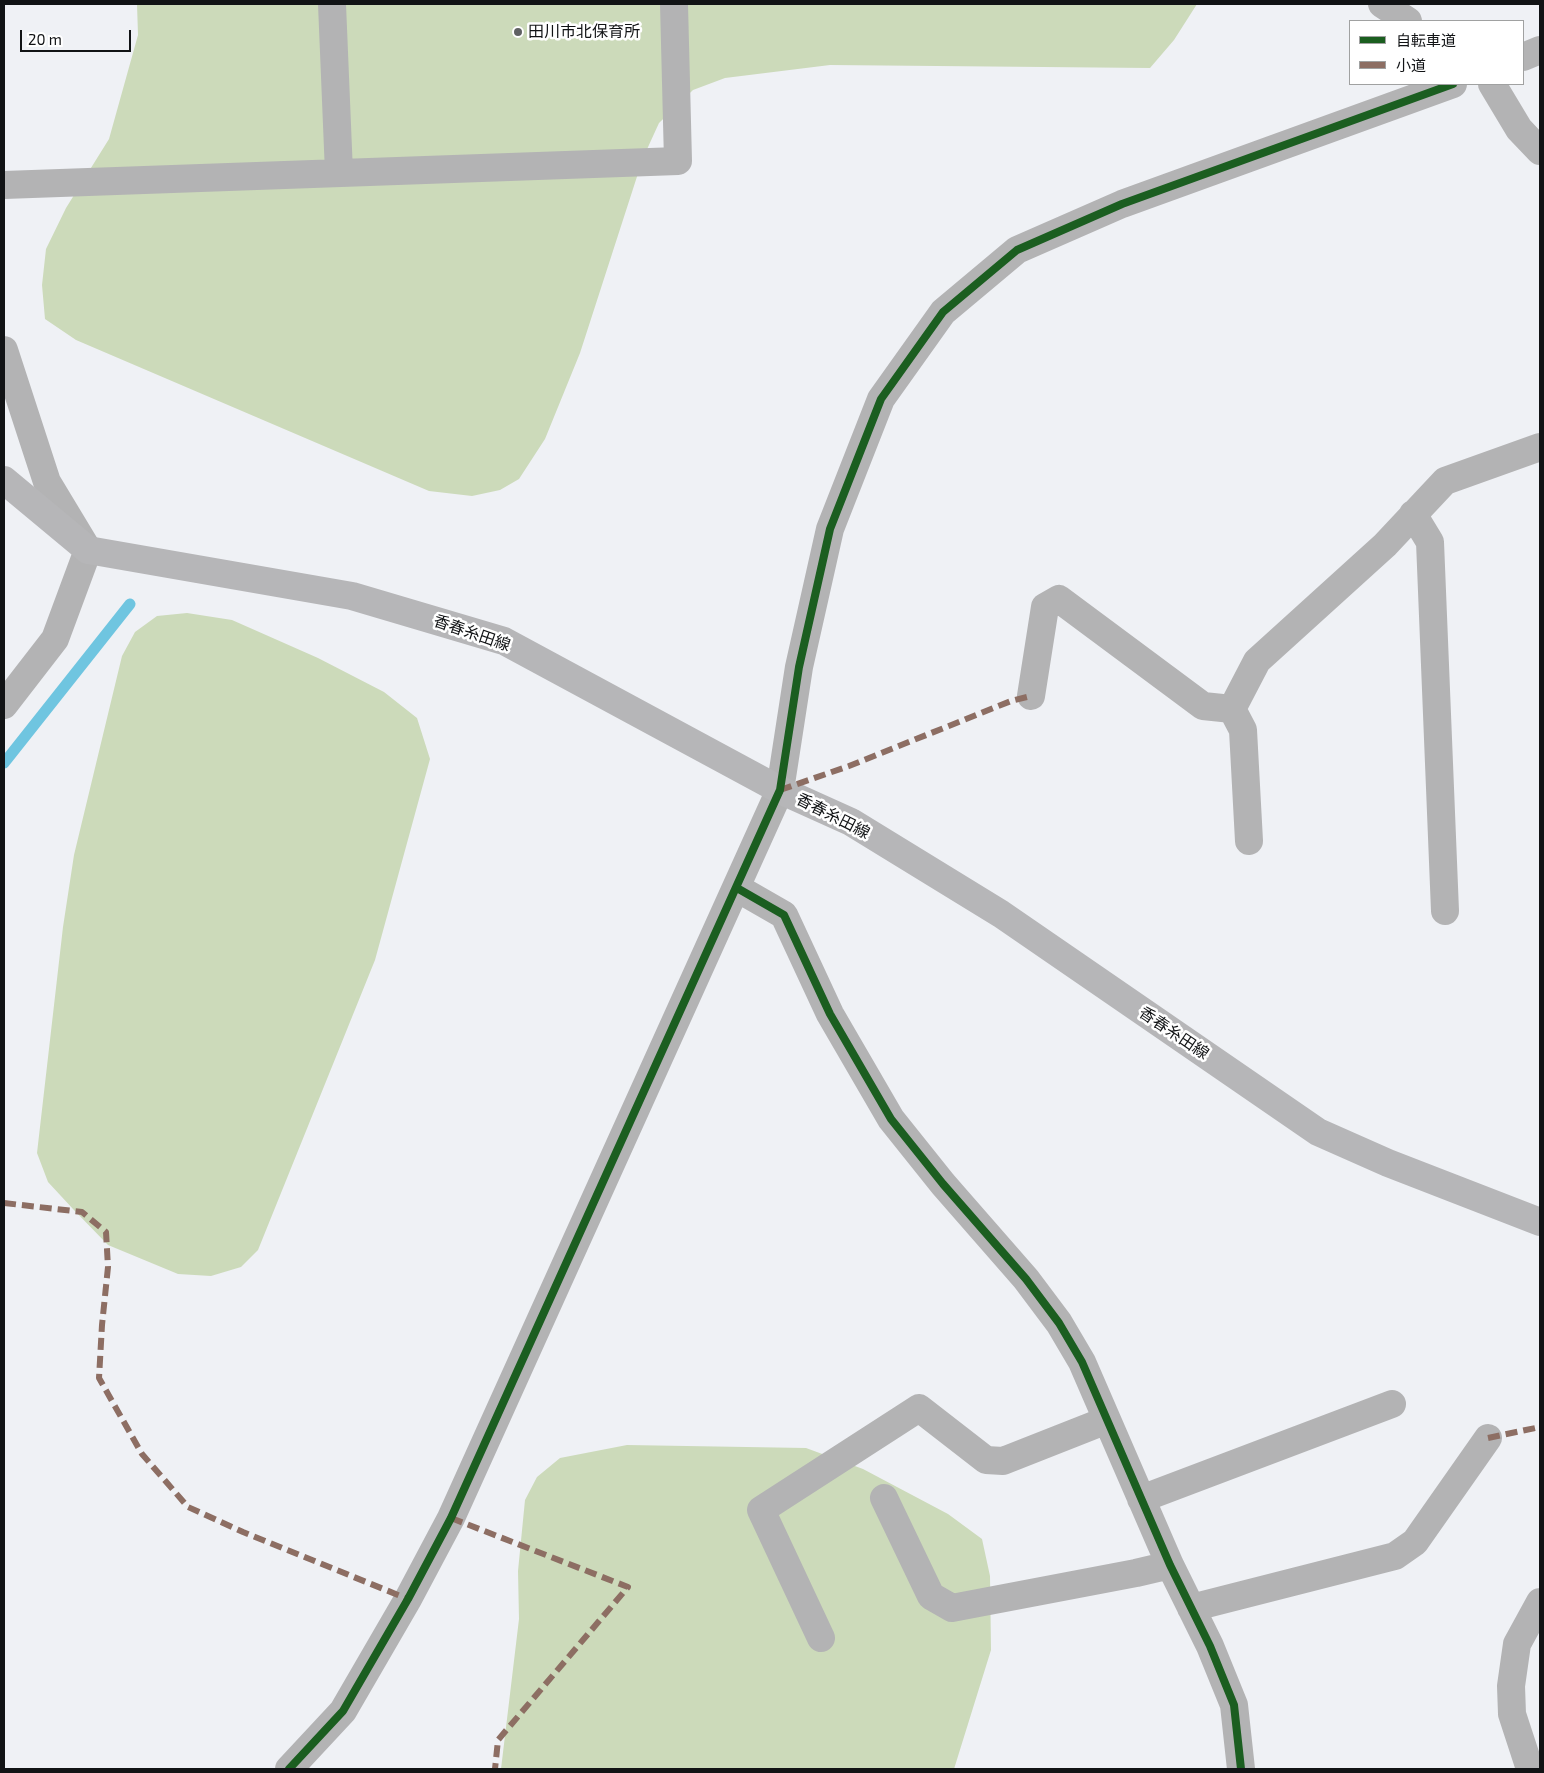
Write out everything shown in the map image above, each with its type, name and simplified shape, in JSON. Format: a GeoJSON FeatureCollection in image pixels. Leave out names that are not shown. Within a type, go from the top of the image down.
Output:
{"type":"FeatureCollection","features":[{"type":"Feature","properties":{"kind":"main road","name":"香春糸田線"},"geometry":{"type":"LineString","coordinates":[[4,480],[88,550],[352,596],[504,641],[780,790],[851,822],[1001,914],[1318,1132],[1388,1163],[1540,1222]]}},
{"type":"Feature","properties":{"kind":"street"},"geometry":{"type":"LineString","coordinates":[[332,4],[339,173]]}},
{"type":"Feature","properties":{"kind":"street"},"geometry":{"type":"LineString","coordinates":[[4,185],[678,161],[674,4]]}},
{"type":"Feature","properties":{"kind":"street"},"geometry":{"type":"LineString","coordinates":[[1382,4],[1406,20]]}},
{"type":"Feature","properties":{"kind":"street"},"geometry":{"type":"LineString","coordinates":[[1524,57],[1540,50]]}},
{"type":"Feature","properties":{"kind":"street"},"geometry":{"type":"LineString","coordinates":[[289,1769],[343,1712],[408,1599],[451,1518],[780,790],[799,667],[830,529],[881,399],[943,312],[1017,250],[1122,204],[1450,85]]}},
{"type":"Feature","properties":{"kind":"street"},"geometry":{"type":"LineString","coordinates":[[1493,85],[1519,129],[1540,151]]}},
{"type":"Feature","properties":{"kind":"street"},"geometry":{"type":"LineString","coordinates":[[4,350],[46,482],[88,550],[55,639],[4,705]]}},
{"type":"Feature","properties":{"kind":"street"},"geometry":{"type":"LineString","coordinates":[[1232,709],[1257,661],[1385,545],[1445,481],[1540,447]]}},
{"type":"Feature","properties":{"kind":"street"},"geometry":{"type":"LineString","coordinates":[[1413,514],[1430,542],[1445,911]]}},
{"type":"Feature","properties":{"kind":"street"},"geometry":{"type":"LineString","coordinates":[[1030,696],[1045,606],[1059,600],[1203,706],[1232,709]]}},
{"type":"Feature","properties":{"kind":"street"},"geometry":{"type":"LineString","coordinates":[[1232,709],[1243,730],[1249,840]]}},
{"type":"Feature","properties":{"kind":"street"},"geometry":{"type":"LineString","coordinates":[[737,888],[784,915],[830,1014],[891,1119],[943,1184],[1026,1279],[1059,1323],[1082,1362],[1170,1565],[1210,1646],[1234,1705],[1241,1769]]}},
{"type":"Feature","properties":{"kind":"street"},"geometry":{"type":"LineString","coordinates":[[1142,1500],[1392,1404]]}},
{"type":"Feature","properties":{"kind":"street"},"geometry":{"type":"LineString","coordinates":[[821,1638],[761,1510],[919,1408],[986,1460],[1002,1461],[1107,1420]]}},
{"type":"Feature","properties":{"kind":"street"},"geometry":{"type":"LineString","coordinates":[[1191,1608],[1395,1556],[1416,1542],[1488,1438]]}},
{"type":"Feature","properties":{"kind":"street"},"geometry":{"type":"LineString","coordinates":[[884,1498],[931,1596],[952,1608],[1170,1565]]}},
{"type":"Feature","properties":{"kind":"street"},"geometry":{"type":"LineString","coordinates":[[1530,1769],[1512,1714],[1511,1686],[1517,1644],[1540,1602]]}},
{"type":"Feature","properties":{"kind":"green space"},"geometry":{"type":"Polygon","coordinates":[[[137,4],[1197,4],[1174,40],[1150,68],[830,65],[725,78],[693,90],[659,123],[643,158],[580,353],[545,439],[519,479],[500,490],[472,496],[429,491],[76,340],[45,319],[42,285],[46,249],[66,208],[109,139],[138,35],[137,4]]]}},
{"type":"Feature","properties":{"kind":"green space"},"geometry":{"type":"Polygon","coordinates":[[[187,613],[232,620],[318,658],[384,692],[417,718],[430,759],[375,960],[258,1250],[241,1267],[211,1276],[178,1274],[108,1245],[48,1182],[37,1153],[63,927],[74,855],[122,656],[135,632],[157,616],[187,613]]]}},
{"type":"Feature","properties":{"kind":"green space"},"geometry":{"type":"Polygon","coordinates":[[[627,1445],[806,1448],[863,1469],[948,1514],[982,1539],[990,1576],[991,1650],[954,1769],[501,1769],[519,1619],[518,1571],[525,1500],[537,1477],[560,1458],[627,1445]]]}},
{"type":"Feature","properties":{"kind":"waterway"},"geometry":{"type":"LineString","coordinates":[[4,763],[130,604]]}},
{"type":"Feature","properties":{"kind":"marked path"},"geometry":{"type":"LineString","coordinates":[[780,790],[849,766],[1011,701],[1031,696]]}},
{"type":"Feature","properties":{"kind":"marked path"},"geometry":{"type":"LineString","coordinates":[[4,1203],[82,1212],[106,1232],[108,1267],[99,1378],[142,1454],[188,1507],[243,1532],[408,1599]]}},
{"type":"Feature","properties":{"kind":"marked path"},"geometry":{"type":"LineString","coordinates":[[1488,1438],[1540,1427]]}},
{"type":"Feature","properties":{"kind":"marked path"},"geometry":{"type":"LineString","coordinates":[[451,1518],[628,1587],[498,1740],[495,1769]]}},
{"type":"Feature","properties":{"kind":"cycle path"},"geometry":{"type":"LineString","coordinates":[[289,1769],[343,1711],[408,1599],[451,1518],[780,790],[799,667],[830,529],[881,399],[943,312],[1017,250],[1122,204],[1450,85]]}},
{"type":"Feature","properties":{"kind":"cycle path"},"geometry":{"type":"LineString","coordinates":[[737,888],[784,915],[830,1014],[891,1119],[943,1184],[1026,1279],[1059,1323],[1082,1362],[1170,1565],[1210,1646],[1234,1705],[1241,1769]]}},
{"type":"Feature","properties":{"kind":"place","name":"田川市北保育所"},"geometry":{"type":"Point","coordinates":[518,32]}}]}
